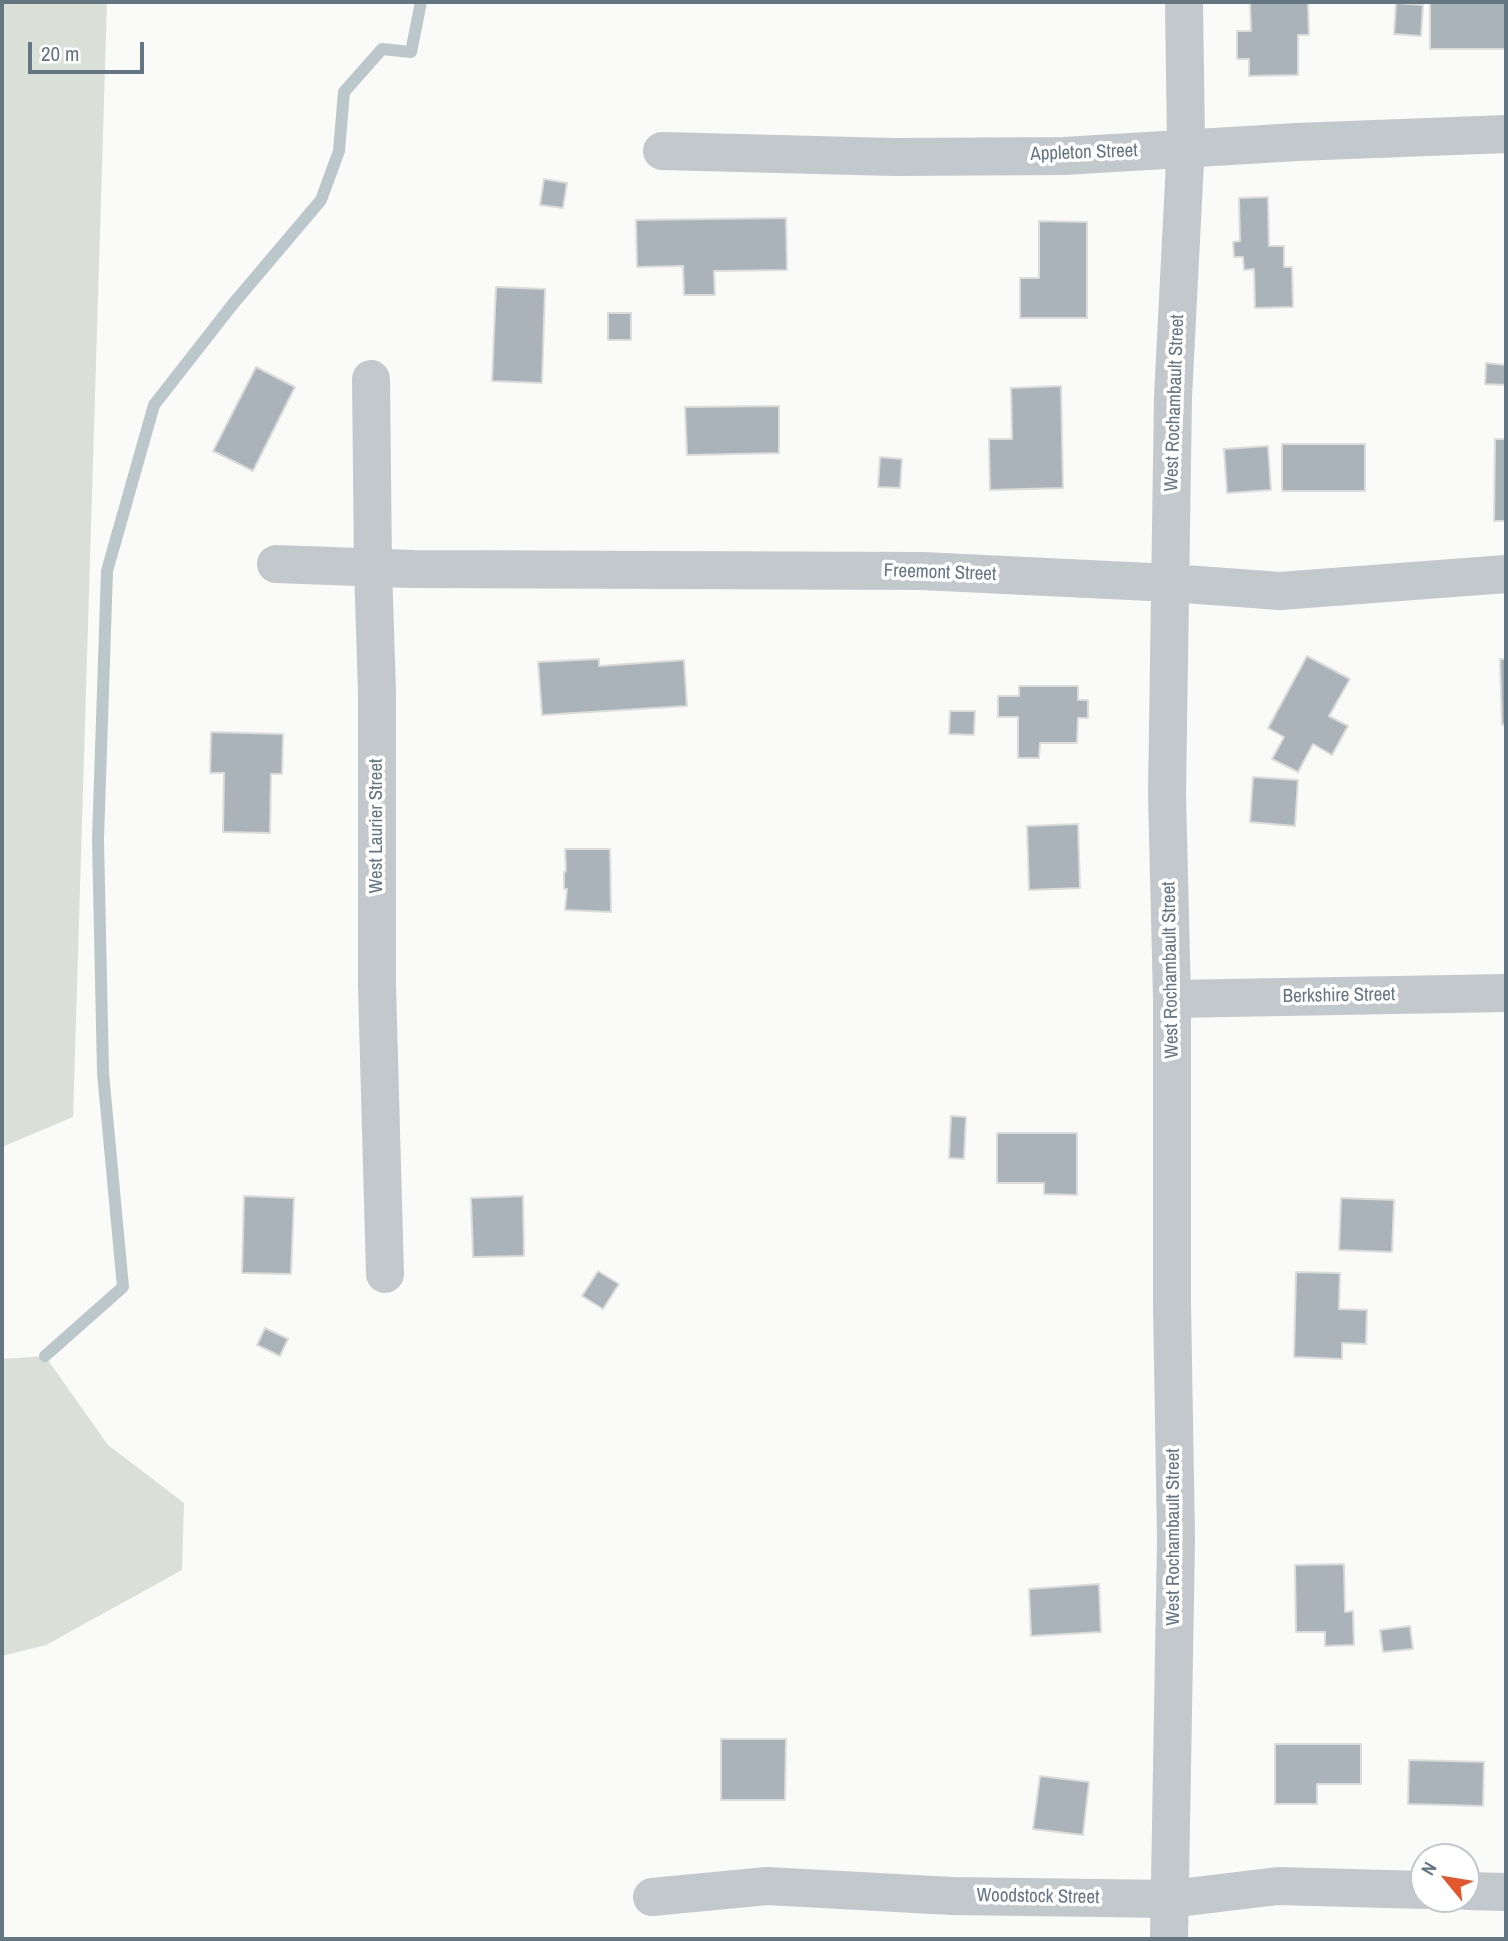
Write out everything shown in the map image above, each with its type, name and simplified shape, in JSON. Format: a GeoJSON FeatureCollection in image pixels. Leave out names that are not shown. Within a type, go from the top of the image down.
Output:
{"type":"FeatureCollection","features":[{"type":"Feature","properties":{"kind":"street","name":"West Rochambault Street"},"geometry":{"type":"LineString","coordinates":[[1170,1939],[1176,1540],[1172,1303],[1172,999],[1167,794],[1173,397],[1186,148],[1184,2]]}},
{"type":"Feature","properties":{"kind":"street","name":"Appleton Street"},"geometry":{"type":"LineString","coordinates":[[662,151],[894,157],[1064,156],[1297,142],[1506,134]]}},
{"type":"Feature","properties":{"kind":"street","name":"West Laurier Street"},"geometry":{"type":"LineString","coordinates":[[371,379],[377,692],[377,986],[385,1274]]}},
{"type":"Feature","properties":{"kind":"street","name":"Freemont Street"},"geometry":{"type":"LineString","coordinates":[[275,564],[922,571],[1280,591],[1506,574]]}},
{"type":"Feature","properties":{"kind":"street","name":"Berkshire Street"},"geometry":{"type":"LineString","coordinates":[[1172,999],[1506,993]]}},
{"type":"Feature","properties":{"kind":"street","name":"Woodstock Street"},"geometry":{"type":"LineString","coordinates":[[652,1897],[767,1886],[952,1896],[1170,1899],[1278,1886],[1410,1890]]}},
{"type":"Feature","properties":{"kind":"street"},"geometry":{"type":"LineString","coordinates":[[1480,1891],[1506,1892]]}},
{"type":"Feature","properties":{"kind":"shaded area"},"geometry":{"type":"Polygon","coordinates":[[[2,2],[107,2],[73,1117],[2,1147],[2,2]]]}},
{"type":"Feature","properties":{"kind":"shaded area"},"geometry":{"type":"Polygon","coordinates":[[[45,1356],[108,1445],[184,1503],[182,1570],[46,1645],[2,1656],[2,1359],[45,1356]]]}},
{"type":"Feature","properties":{"kind":"building"},"geometry":{"type":"Polygon","coordinates":[[[1250,2],[1308,2],[1309,35],[1298,35],[1298,75],[1249,76],[1249,59],[1237,59],[1237,31],[1251,31],[1250,2]]]}},
{"type":"Feature","properties":{"kind":"building"},"geometry":{"type":"Polygon","coordinates":[[[1430,2],[1506,2],[1506,49],[1430,49],[1430,2]]]}},
{"type":"Feature","properties":{"kind":"building"},"geometry":{"type":"Polygon","coordinates":[[[1396,3],[1423,5],[1421,36],[1394,34],[1396,3]]]}},
{"type":"Feature","properties":{"kind":"building"},"geometry":{"type":"Polygon","coordinates":[[[544,179],[567,183],[563,208],[540,205],[544,179]]]}},
{"type":"Feature","properties":{"kind":"building"},"geometry":{"type":"Polygon","coordinates":[[[1268,197],[1269,246],[1284,246],[1284,267],[1292,267],[1293,307],[1255,308],[1254,269],[1244,270],[1243,257],[1234,257],[1233,242],[1240,241],[1239,198],[1268,197]]]}},
{"type":"Feature","properties":{"kind":"building"},"geometry":{"type":"Polygon","coordinates":[[[786,218],[787,270],[714,271],[715,295],[684,295],[683,266],[637,267],[636,220],[786,218]]]}},
{"type":"Feature","properties":{"kind":"building"},"geometry":{"type":"Polygon","coordinates":[[[1039,221],[1087,222],[1087,318],[1020,318],[1020,278],[1039,278],[1039,221]]]}},
{"type":"Feature","properties":{"kind":"building"},"geometry":{"type":"Polygon","coordinates":[[[496,287],[545,289],[542,383],[492,381],[496,287]]]}},
{"type":"Feature","properties":{"kind":"building"},"geometry":{"type":"Polygon","coordinates":[[[608,313],[631,313],[631,340],[608,340],[608,313]]]}},
{"type":"Feature","properties":{"kind":"building"},"geometry":{"type":"Polygon","coordinates":[[[1486,363],[1506,365],[1506,385],[1485,384],[1486,363]]]}},
{"type":"Feature","properties":{"kind":"building"},"geometry":{"type":"Polygon","coordinates":[[[256,367],[295,387],[253,471],[213,451],[256,367]]]}},
{"type":"Feature","properties":{"kind":"building"},"geometry":{"type":"Polygon","coordinates":[[[1061,386],[1063,488],[990,490],[989,439],[1012,439],[1011,388],[1061,386]]]}},
{"type":"Feature","properties":{"kind":"building"},"geometry":{"type":"Polygon","coordinates":[[[779,406],[779,453],[687,455],[685,407],[779,406]]]}},
{"type":"Feature","properties":{"kind":"building"},"geometry":{"type":"Polygon","coordinates":[[[1495,439],[1506,439],[1506,521],[1494,521],[1495,439]]]}},
{"type":"Feature","properties":{"kind":"building"},"geometry":{"type":"Polygon","coordinates":[[[1282,444],[1365,444],[1365,491],[1282,491],[1282,444]]]}},
{"type":"Feature","properties":{"kind":"building"},"geometry":{"type":"Polygon","coordinates":[[[1268,446],[1271,490],[1227,493],[1224,449],[1268,446]]]}},
{"type":"Feature","properties":{"kind":"building"},"geometry":{"type":"Polygon","coordinates":[[[880,457],[902,459],[900,488],[878,487],[880,457]]]}},
{"type":"Feature","properties":{"kind":"building"},"geometry":{"type":"Polygon","coordinates":[[[1307,656],[1350,679],[1329,716],[1348,726],[1332,755],[1313,744],[1298,772],[1272,759],[1284,737],[1268,728],[1307,656]]]}},
{"type":"Feature","properties":{"kind":"building"},"geometry":{"type":"Polygon","coordinates":[[[599,659],[599,666],[684,660],[687,706],[542,715],[538,662],[599,659]]]}},
{"type":"Feature","properties":{"kind":"building"},"geometry":{"type":"Polygon","coordinates":[[[1500,659],[1506,659],[1506,724],[1502,725],[1500,659]]]}},
{"type":"Feature","properties":{"kind":"building"},"geometry":{"type":"Polygon","coordinates":[[[1019,686],[1078,686],[1078,700],[1088,700],[1088,718],[1078,718],[1077,743],[1040,743],[1039,758],[1018,758],[1018,717],[998,717],[998,696],[1019,696],[1019,686]]]}},
{"type":"Feature","properties":{"kind":"building"},"geometry":{"type":"Polygon","coordinates":[[[950,711],[975,711],[974,735],[949,734],[950,711]]]}},
{"type":"Feature","properties":{"kind":"building"},"geometry":{"type":"Polygon","coordinates":[[[211,732],[283,734],[282,774],[271,774],[270,833],[223,832],[224,773],[210,773],[211,732]]]}},
{"type":"Feature","properties":{"kind":"building"},"geometry":{"type":"Polygon","coordinates":[[[1253,777],[1298,780],[1295,826],[1250,822],[1253,777]]]}},
{"type":"Feature","properties":{"kind":"building"},"geometry":{"type":"Polygon","coordinates":[[[1078,824],[1080,888],[1029,890],[1027,826],[1078,824]]]}},
{"type":"Feature","properties":{"kind":"building"},"geometry":{"type":"Polygon","coordinates":[[[565,849],[610,849],[611,912],[565,910],[565,849]]]}},
{"type":"Feature","properties":{"kind":"building"},"geometry":{"type":"Polygon","coordinates":[[[951,1116],[966,1117],[964,1159],[949,1158],[951,1116]]]}},
{"type":"Feature","properties":{"kind":"building"},"geometry":{"type":"Polygon","coordinates":[[[997,1133],[1077,1133],[1077,1195],[1044,1194],[1044,1183],[997,1183],[997,1133]]]}},
{"type":"Feature","properties":{"kind":"building"},"geometry":{"type":"Polygon","coordinates":[[[244,1196],[294,1198],[291,1274],[242,1273],[244,1196]]]}},
{"type":"Feature","properties":{"kind":"building"},"geometry":{"type":"Polygon","coordinates":[[[523,1196],[524,1256],[473,1257],[471,1198],[523,1196]]]}},
{"type":"Feature","properties":{"kind":"building"},"geometry":{"type":"Polygon","coordinates":[[[1341,1198],[1394,1200],[1392,1252],[1339,1250],[1341,1198]]]}},
{"type":"Feature","properties":{"kind":"building"},"geometry":{"type":"Polygon","coordinates":[[[598,1271],[619,1284],[603,1309],[582,1296],[598,1271]]]}},
{"type":"Feature","properties":{"kind":"building"},"geometry":{"type":"Polygon","coordinates":[[[1296,1272],[1340,1273],[1339,1309],[1367,1310],[1366,1344],[1342,1343],[1342,1359],[1294,1357],[1296,1272]]]}},
{"type":"Feature","properties":{"kind":"building"},"geometry":{"type":"Polygon","coordinates":[[[265,1328],[288,1339],[280,1356],[257,1345],[265,1328]]]}},
{"type":"Feature","properties":{"kind":"building"},"geometry":{"type":"Polygon","coordinates":[[[1344,1564],[1345,1612],[1353,1611],[1354,1645],[1325,1646],[1325,1632],[1296,1632],[1295,1565],[1344,1564]]]}},
{"type":"Feature","properties":{"kind":"building"},"geometry":{"type":"Polygon","coordinates":[[[1099,1584],[1101,1632],[1031,1636],[1029,1589],[1099,1584]]]}},
{"type":"Feature","properties":{"kind":"building"},"geometry":{"type":"Polygon","coordinates":[[[1410,1626],[1413,1649],[1383,1652],[1380,1630],[1410,1626]]]}},
{"type":"Feature","properties":{"kind":"building"},"geometry":{"type":"Polygon","coordinates":[[[721,1739],[786,1739],[785,1800],[721,1800],[721,1739]]]}},
{"type":"Feature","properties":{"kind":"building"},"geometry":{"type":"Polygon","coordinates":[[[1275,1744],[1361,1744],[1361,1784],[1317,1784],[1317,1804],[1275,1804],[1275,1744]]]}},
{"type":"Feature","properties":{"kind":"building"},"geometry":{"type":"Polygon","coordinates":[[[1409,1760],[1484,1762],[1483,1806],[1408,1804],[1409,1760]]]}},
{"type":"Feature","properties":{"kind":"building"},"geometry":{"type":"Polygon","coordinates":[[[1040,1776],[1089,1782],[1083,1835],[1033,1829],[1040,1776]]]}},
{"type":"Feature","properties":{"kind":"waterway"},"geometry":{"type":"LineString","coordinates":[[45,1356],[123,1287],[103,1073],[98,839],[107,571],[154,405],[233,304],[321,200],[339,151],[344,92],[382,49],[411,52],[421,2]]}}]}
